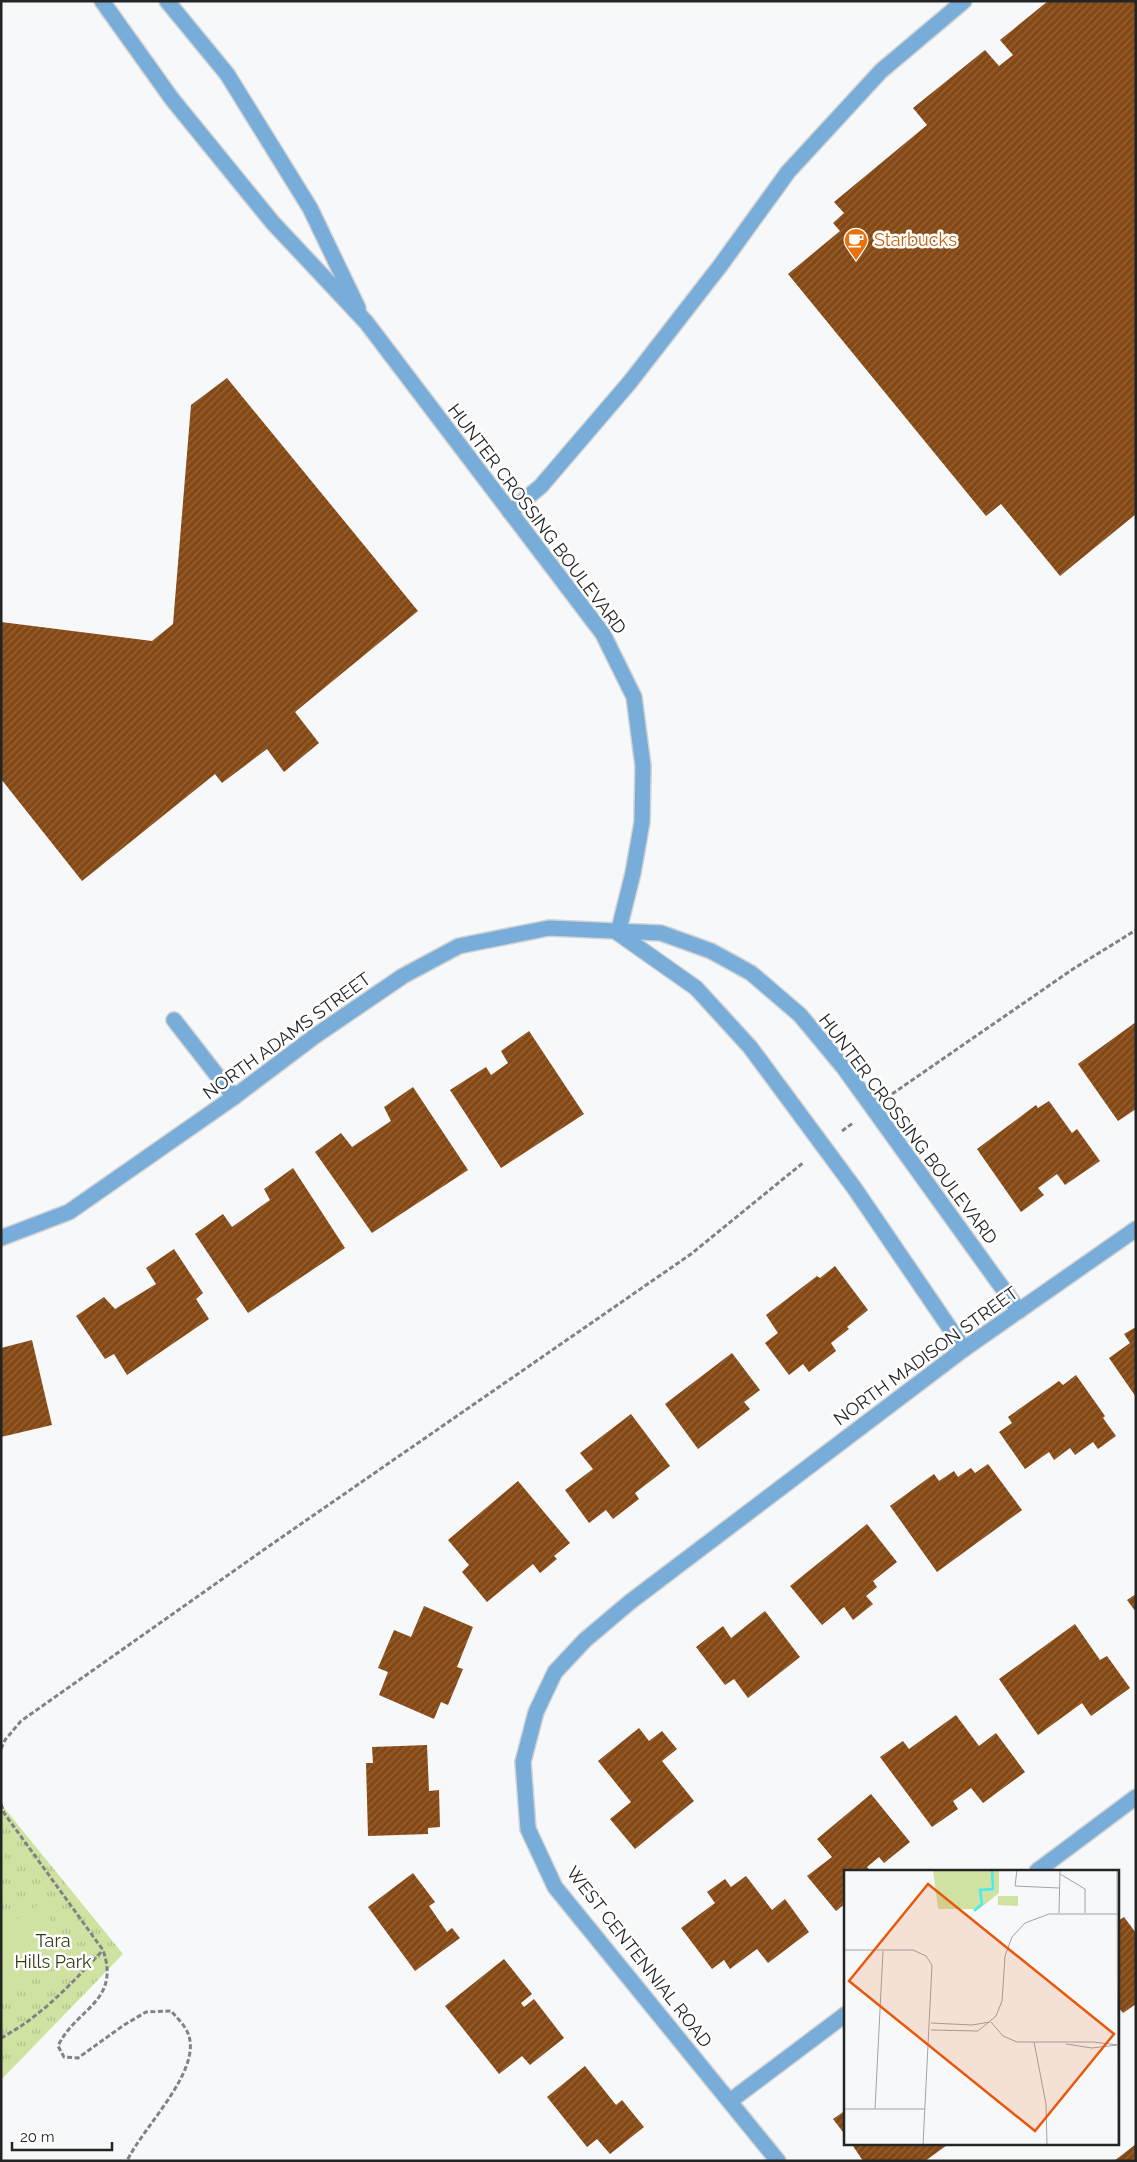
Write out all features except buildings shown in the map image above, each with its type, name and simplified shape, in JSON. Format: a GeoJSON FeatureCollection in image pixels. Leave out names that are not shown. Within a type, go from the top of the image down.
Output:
{"type":"FeatureCollection","features":[{"type":"Feature","properties":{"kind":"street","name":"HUNTER CROSSING BOULEVARD"},"geometry":{"type":"LineString","coordinates":[[102,1],[172,98],[273,223],[366,322],[603,634],[634,697],[643,766],[642,822],[633,873],[618,932],[661,933],[710,951],[751,973],[800,1015],[844,1068],[873,1107],[1019,1311]]}},
{"type":"Feature","properties":{"kind":"street","name":"HUNTER CROSSING BOULEVARD"},"geometry":{"type":"LineString","coordinates":[[167,1],[227,74],[305,200],[366,322]]}},
{"type":"Feature","properties":{"kind":"street"},"geometry":{"type":"LineString","coordinates":[[510,512],[541,486],[630,382],[720,266],[788,172],[880,71],[964,1]]}},
{"type":"Feature","properties":{"kind":"street","name":"NORTH ADAMS STREET"},"geometry":{"type":"LineString","coordinates":[[1,1238],[69,1212],[234,1097],[315,1036],[387,987],[459,946],[549,928],[618,932]]}},
{"type":"Feature","properties":{"kind":"street"},"geometry":{"type":"LineString","coordinates":[[618,932],[696,988],[750,1047],[824,1146],[964,1349]]}},
{"type":"Feature","properties":{"kind":"street"},"geometry":{"type":"LineString","coordinates":[[174,1020],[234,1097]]}},
{"type":"Feature","properties":{"kind":"street","name":"NORTH MADISON STREET"},"geometry":{"type":"LineString","coordinates":[[740,1517],[964,1349],[1136,1229]]}},
{"type":"Feature","properties":{"kind":"street","name":"WEST CENTENNIAL ROAD"},"geometry":{"type":"LineString","coordinates":[[740,1517],[630,1602],[585,1640],[555,1672],[536,1712],[523,1762],[528,1829],[555,1887],[778,2161]]}},
{"type":"Feature","properties":{"kind":"street"},"geometry":{"type":"LineString","coordinates":[[1038,1870],[1136,1797]]}},
{"type":"Feature","properties":{"kind":"street"},"geometry":{"type":"LineString","coordinates":[[730,2101],[844,2016]]}},
{"type":"Feature","properties":{"kind":"path"},"geometry":{"type":"LineString","coordinates":[[1,1749],[5,1740],[21,1721],[272,1544],[691,1254],[873,1107],[1073,969],[1136,930]]}},
{"type":"Feature","properties":{"kind":"path"},"geometry":{"type":"LineString","coordinates":[[1,1804],[3,1812],[102,1950],[108,1967],[106,1984],[99,1997],[63,2035],[58,2046],[64,2057],[78,2058],[124,2025],[146,2012],[171,2011],[180,2021],[188,2035],[190,2048],[186,2067],[178,2086],[148,2127],[128,2161]]}},
{"type":"Feature","properties":{"kind":"path"},"geometry":{"type":"LineString","coordinates":[[1,2038],[56,1998],[102,1950]]}},
{"type":"Feature","properties":{"kind":"green space","name":"Tara Hills Park"},"geometry":{"type":"Polygon","coordinates":[[[1,1804],[123,1954],[1,2080],[1,1804]]]}},
{"type":"Feature","properties":{"kind":"green space"},"geometry":{"type":"Polygon","coordinates":[[[1,1852],[15,1871],[1,1881],[1,1852]]]}},
{"type":"Feature","properties":{"kind":"green space"},"geometry":{"type":"Polygon","coordinates":[[[39,1904],[69,1947],[1,1995],[1,1931],[39,1904]]]}},
{"type":"Feature","properties":{"kind":"place","name":"Starbucks"},"geometry":{"type":"Point","coordinates":[856,261]}}]}
